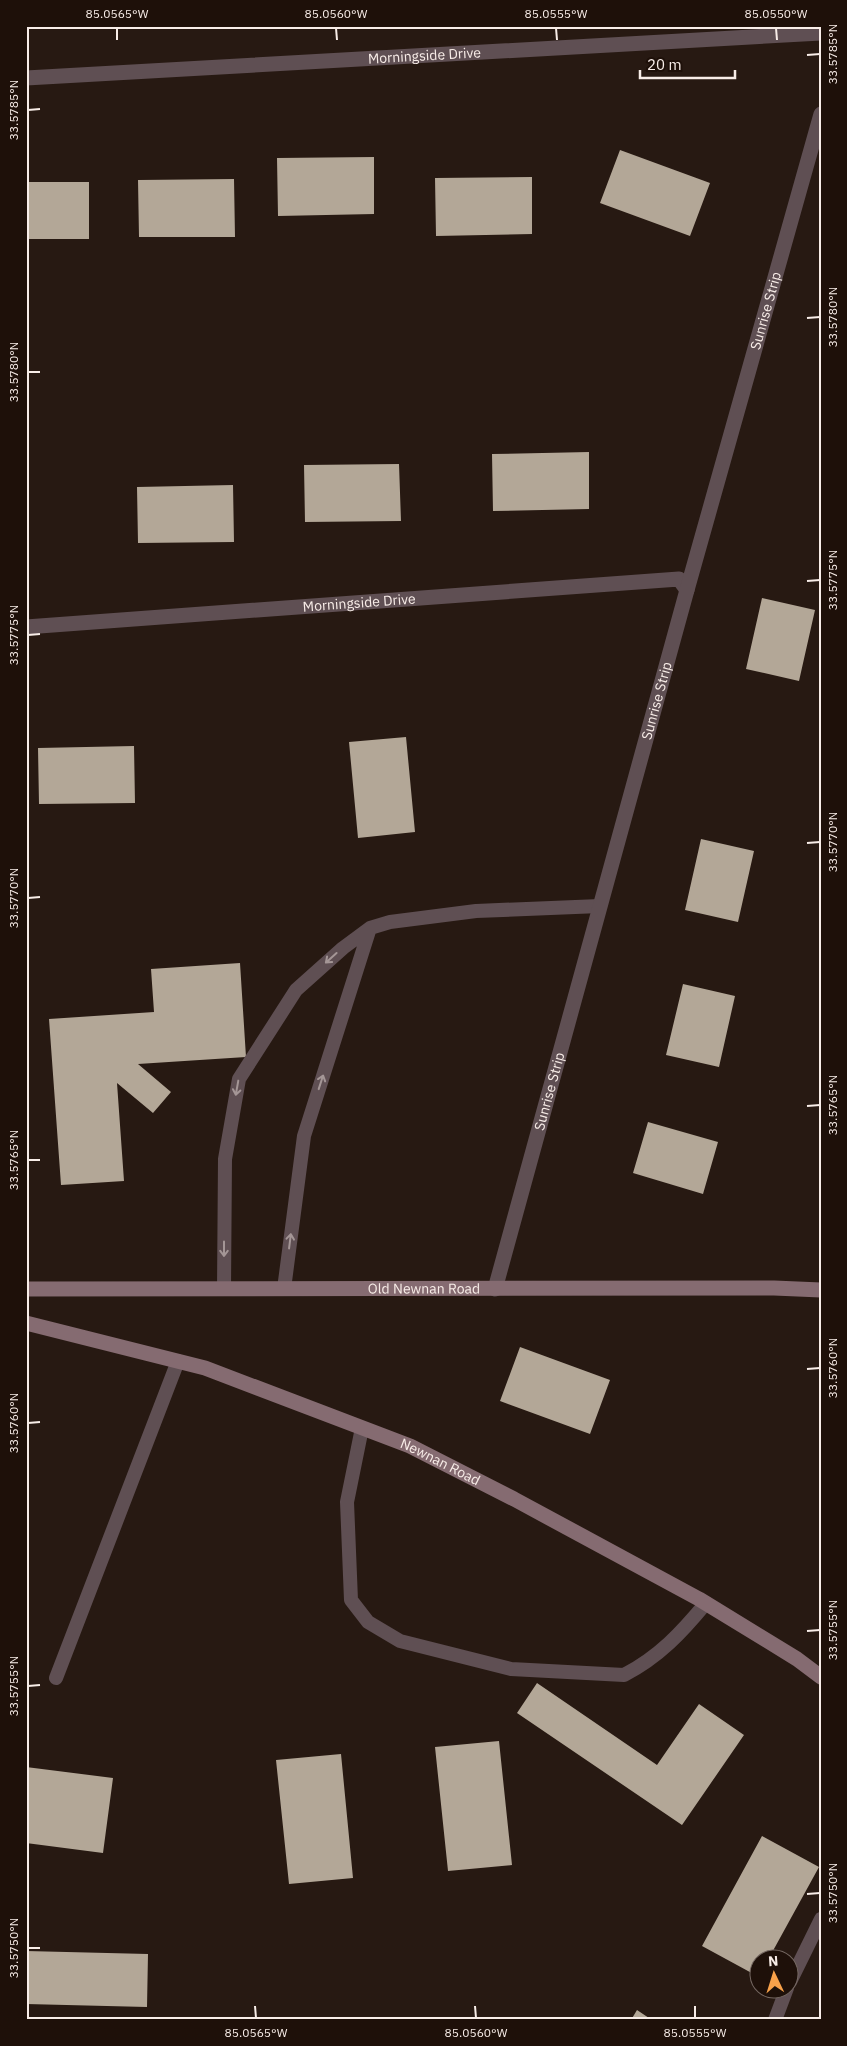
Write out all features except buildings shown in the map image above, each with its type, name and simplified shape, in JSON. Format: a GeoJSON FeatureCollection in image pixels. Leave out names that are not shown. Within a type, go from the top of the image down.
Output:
{"type":"FeatureCollection","features":[{"type":"Feature","properties":{"kind":"main road","name":"Old Newnan Road"},"geometry":{"type":"LineString","coordinates":[[26,1289],[774,1288],[821,1290]]}},
{"type":"Feature","properties":{"kind":"main road","name":"Newnan Road"},"geometry":{"type":"LineString","coordinates":[[26,1323],[205,1368],[428,1454],[706,1603],[798,1659],[821,1677]]}},
{"type":"Feature","properties":{"kind":"street","name":"Morningside Drive"},"geometry":{"type":"LineString","coordinates":[[26,78],[821,32]]}},
{"type":"Feature","properties":{"kind":"street","name":"Sunrise Strip"},"geometry":{"type":"LineString","coordinates":[[494,1289],[821,114]]}},
{"type":"Feature","properties":{"kind":"street","name":"Morningside Drive"},"geometry":{"type":"LineString","coordinates":[[26,627],[679,579],[687,590]]}},
{"type":"Feature","properties":{"kind":"lane"},"geometry":{"type":"LineString","coordinates":[[224,1289],[225,1159],[239,1079],[296,990],[343,948],[370,928],[390,922],[476,911],[600,906]]}},
{"type":"Feature","properties":{"kind":"lane"},"geometry":{"type":"LineString","coordinates":[[284,1289],[304,1136],[370,928]]}},
{"type":"Feature","properties":{"kind":"lane"},"geometry":{"type":"LineString","coordinates":[[56,1678],[178,1361]]}},
{"type":"Feature","properties":{"kind":"lane"},"geometry":{"type":"LineString","coordinates":[[362,1428],[347,1502],[351,1600],[368,1622],[400,1641],[510,1669],[624,1674],[639,1667],[676,1638],[706,1603]]}},
{"type":"Feature","properties":{"kind":"lane"},"geometry":{"type":"LineString","coordinates":[[800,1962],[821,1919]]}},
{"type":"Feature","properties":{"kind":"lane"},"geometry":{"type":"LineString","coordinates":[[775,2020],[783,1998]]}}]}
